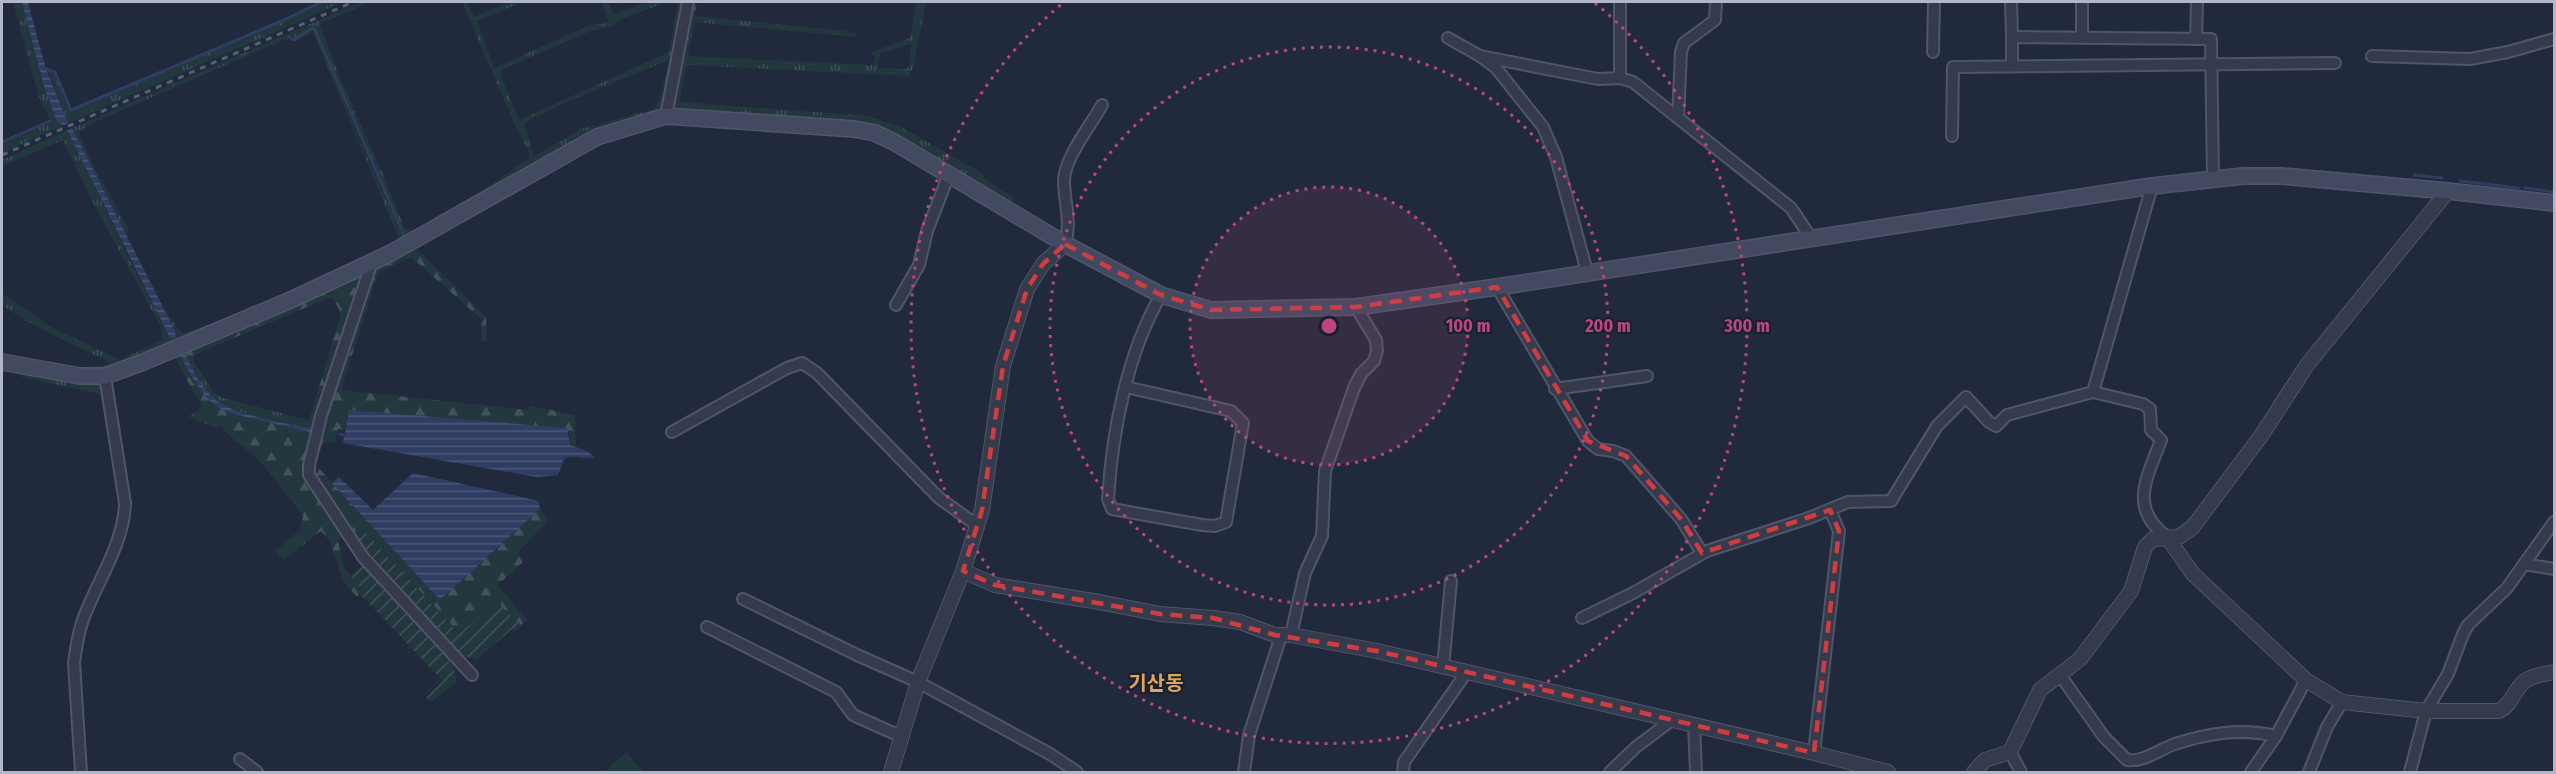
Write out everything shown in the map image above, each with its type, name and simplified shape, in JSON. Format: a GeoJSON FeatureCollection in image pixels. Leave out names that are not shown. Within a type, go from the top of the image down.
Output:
{"type":"FeatureCollection","features":[{"type":"Feature","properties":{"kind":"main road"},"geometry":{"type":"LineString","coordinates":[[2,362],[51,372],[105,376],[141,363],[293,299],[372,262],[597,137],[666,116],[854,129],[874,133],[894,141],[1065,244],[1161,295],[1210,310],[1356,307],[2152,186],[2212,179],[2282,176],[2554,203]]}},
{"type":"Feature","properties":{"kind":"street"},"geometry":{"type":"LineString","coordinates":[[666,116],[688,2]]}},
{"type":"Feature","properties":{"kind":"street"},"geometry":{"type":"LineString","coordinates":[[1620,2],[1620,78]]}},
{"type":"Feature","properties":{"kind":"street"},"geometry":{"type":"LineString","coordinates":[[1678,118],[1681,52],[1684,43],[1715,20],[1716,2]]}},
{"type":"Feature","properties":{"kind":"street"},"geometry":{"type":"LineString","coordinates":[[1933,52],[1934,2]]}},
{"type":"Feature","properties":{"kind":"street"},"geometry":{"type":"LineString","coordinates":[[2011,2],[2012,66]]}},
{"type":"Feature","properties":{"kind":"street"},"geometry":{"type":"LineString","coordinates":[[2082,2],[2082,37]]}},
{"type":"Feature","properties":{"kind":"street"},"geometry":{"type":"LineString","coordinates":[[2196,39],[2197,2]]}},
{"type":"Feature","properties":{"kind":"street"},"geometry":{"type":"LineString","coordinates":[[2012,37],[2211,39],[2212,179]]}},
{"type":"Feature","properties":{"kind":"street"},"geometry":{"type":"LineString","coordinates":[[1448,38],[1496,68],[1543,128],[1556,157],[1587,272]]}},
{"type":"Feature","properties":{"kind":"street"},"geometry":{"type":"LineString","coordinates":[[2372,56],[2470,59],[2508,52],[2554,39]]}},
{"type":"Feature","properties":{"kind":"street"},"geometry":{"type":"LineString","coordinates":[[1480,56],[1598,79],[1620,78],[1633,82],[1791,208],[1811,238]]}},
{"type":"Feature","properties":{"kind":"street"},"geometry":{"type":"LineString","coordinates":[[1952,136],[1953,67],[2336,63]]}},
{"type":"Feature","properties":{"kind":"street"},"geometry":{"type":"LineString","coordinates":[[891,772],[918,682],[963,571],[978,526],[1004,366],[1023,300],[1027,289],[1043,264],[1065,244],[1069,232],[1064,178],[1067,166],[1102,105]]}},
{"type":"Feature","properties":{"kind":"street"},"geometry":{"type":"LineString","coordinates":[[896,305],[919,266],[927,231],[949,174]]}},
{"type":"Feature","properties":{"kind":"street"},"geometry":{"type":"LineString","coordinates":[[2093,392],[2152,186]]}},
{"type":"Feature","properties":{"kind":"street"},"geometry":{"type":"LineString","coordinates":[[1974,772],[1985,760],[2010,752],[2040,690],[2080,659],[2131,591],[2145,547],[2153,539],[2179,537],[2193,528],[2261,436],[2307,365],[2448,191]]}},
{"type":"Feature","properties":{"kind":"street"},"geometry":{"type":"LineString","coordinates":[[372,262],[321,416],[309,465],[309,475],[363,557],[472,675]]}},
{"type":"Feature","properties":{"kind":"street"},"geometry":{"type":"LineString","coordinates":[[1497,287],[1555,389],[1588,441],[1598,449],[1626,456],[1681,519],[1702,553]]}},
{"type":"Feature","properties":{"kind":"street"},"geometry":{"type":"LineString","coordinates":[[1126,387],[1230,411],[1243,423],[1226,522],[1215,526],[1202,525],[1112,509],[1108,499],[1118,416],[1126,387],[1152,311],[1161,295]]}},
{"type":"Feature","properties":{"kind":"street"},"geometry":{"type":"LineString","coordinates":[[1244,772],[1250,735],[1286,635],[1305,573],[1322,536],[1325,471],[1354,388],[1361,374],[1374,361],[1377,351],[1376,340],[1356,307]]}},
{"type":"Feature","properties":{"kind":"street"},"geometry":{"type":"LineString","coordinates":[[672,432],[787,368],[802,363],[817,373],[939,498],[978,526]]}},
{"type":"Feature","properties":{"kind":"street"},"geometry":{"type":"LineString","coordinates":[[81,772],[74,663],[76,647],[83,619],[125,523],[125,503],[105,376]]}},
{"type":"Feature","properties":{"kind":"street"},"geometry":{"type":"LineString","coordinates":[[1555,389],[1647,376]]}},
{"type":"Feature","properties":{"kind":"street"},"geometry":{"type":"LineString","coordinates":[[1582,618],[1633,593],[1702,553],[1848,502],[1891,501],[1937,426],[1966,398],[1989,422],[1996,426],[2007,415],[2093,392],[2143,404],[2150,409],[2151,430],[2161,440],[2143,487],[2143,502],[2154,528],[2167,537],[2193,574],[2306,680],[2342,702],[2426,711],[2499,711],[2505,708],[2520,685],[2527,679],[2554,672]]}},
{"type":"Feature","properties":{"kind":"street"},"geometry":{"type":"LineString","coordinates":[[1814,753],[1839,531],[1830,510]]}},
{"type":"Feature","properties":{"kind":"street"},"geometry":{"type":"LineString","coordinates":[[2410,772],[2426,711],[2448,674],[2468,625],[2507,588],[2554,522]]}},
{"type":"Feature","properties":{"kind":"street"},"geometry":{"type":"LineString","coordinates":[[2524,564],[2554,569]]}},
{"type":"Feature","properties":{"kind":"street"},"geometry":{"type":"LineString","coordinates":[[963,571],[995,585],[1160,614],[1231,621],[1286,635],[1443,667],[1814,753],[1886,772]]}},
{"type":"Feature","properties":{"kind":"street"},"geometry":{"type":"LineString","coordinates":[[1443,667],[1450,581]]}},
{"type":"Feature","properties":{"kind":"street"},"geometry":{"type":"LineString","coordinates":[[744,599],[857,655],[918,682],[1050,753],[1077,772]]}},
{"type":"Feature","properties":{"kind":"street"},"geometry":{"type":"LineString","coordinates":[[707,627],[836,692],[853,716],[902,737]]}},
{"type":"Feature","properties":{"kind":"street"},"geometry":{"type":"LineString","coordinates":[[1403,772],[1404,762],[1466,673]]}},
{"type":"Feature","properties":{"kind":"street"},"geometry":{"type":"LineString","coordinates":[[2060,675],[2104,737],[2127,760],[2138,761],[2172,745],[2236,730],[2276,736]]}},
{"type":"Feature","properties":{"kind":"street"},"geometry":{"type":"LineString","coordinates":[[2251,772],[2276,736],[2306,680]]}},
{"type":"Feature","properties":{"kind":"street"},"geometry":{"type":"LineString","coordinates":[[2309,772],[2327,727],[2342,702]]}},
{"type":"Feature","properties":{"kind":"street"},"geometry":{"type":"LineString","coordinates":[[1610,772],[1636,747],[1672,720]]}},
{"type":"Feature","properties":{"kind":"street"},"geometry":{"type":"LineString","coordinates":[[1694,725],[1696,772]]}},
{"type":"Feature","properties":{"kind":"street"},"geometry":{"type":"LineString","coordinates":[[2010,752],[2021,772]]}},
{"type":"Feature","properties":{"kind":"street"},"geometry":{"type":"LineString","coordinates":[[240,759],[257,772]]}},
{"type":"Feature","properties":{"kind":"highlighted area"},"geometry":{"type":"Polygon","coordinates":[[[1065,244],[1161,295],[1211,310],[1356,307],[1497,287],[1588,441],[1626,456],[1681,519],[1702,553],[1830,510],[1839,531],[1814,753],[1377,651],[1275,635],[1213,618],[1160,614],[995,585],[963,571],[982,510],[1003,366],[1027,289],[1043,264],[1065,244]]]}},
{"type":"Feature","properties":{"kind":"green space"},"geometry":{"type":"Polygon","coordinates":[[[13,2],[22,2],[49,101],[56,119],[64,125],[2,153],[2,144],[51,122],[38,94],[13,2]]]}},
{"type":"Feature","properties":{"kind":"green space"},"geometry":{"type":"Polygon","coordinates":[[[323,2],[343,2],[68,123],[47,69],[54,72],[71,110],[323,2]]]}},
{"type":"Feature","properties":{"kind":"green space"},"geometry":{"type":"Polygon","coordinates":[[[361,2],[371,2],[320,24],[339,76],[384,176],[404,228],[414,230],[491,185],[529,158],[529,152],[514,123],[462,2],[467,2],[474,17],[511,2],[523,2],[477,21],[494,68],[590,25],[609,23],[602,2],[608,2],[613,14],[647,2],[667,2],[616,21],[615,26],[591,31],[505,68],[501,76],[519,120],[669,52],[678,2],[686,2],[662,110],[600,133],[407,239],[316,29],[312,28],[294,38],[289,33],[361,2]],[[669,60],[569,101],[524,123],[534,157],[581,129],[654,109],[659,103],[669,60]]]}},
{"type":"Feature","properties":{"kind":"green space"},"geometry":{"type":"Polygon","coordinates":[[[691,2],[697,2],[695,16],[856,32],[856,37],[694,22],[688,56],[873,65],[876,55],[871,55],[872,52],[910,38],[916,2],[926,2],[913,69],[908,76],[689,65],[686,67],[681,102],[868,116],[903,128],[983,174],[983,178],[1014,198],[1011,203],[890,135],[676,110],[673,105],[691,2]],[[911,44],[880,53],[878,68],[906,69],[909,66],[911,44]]]}},
{"type":"Feature","properties":{"kind":"green space"},"geometry":{"type":"Polygon","coordinates":[[[315,31],[404,240],[372,257],[117,367],[97,372],[57,366],[85,368],[111,363],[15,314],[2,305],[2,294],[41,319],[45,324],[120,360],[162,340],[161,327],[92,201],[63,140],[2,166],[2,160],[67,130],[171,339],[177,334],[159,299],[177,327],[184,333],[226,319],[271,300],[399,239],[313,32],[294,41],[315,31]]]}},
{"type":"Feature","properties":{"kind":"green space"},"geometry":{"type":"Polygon","coordinates":[[[287,34],[290,40],[286,39],[86,126],[80,132],[99,178],[129,230],[126,233],[138,257],[72,128],[287,34]]]}},
{"type":"Feature","properties":{"kind":"green space"},"geometry":{"type":"Polygon","coordinates":[[[416,248],[486,317],[487,342],[481,341],[481,319],[411,257],[378,273],[341,390],[528,410],[531,406],[575,415],[576,448],[570,445],[569,432],[350,410],[345,430],[338,429],[335,443],[323,442],[321,450],[312,459],[376,265],[416,248]]]}},
{"type":"Feature","properties":{"kind":"green space"},"geometry":{"type":"Polygon","coordinates":[[[361,273],[364,274],[317,422],[309,420],[341,314],[333,298],[194,355],[194,361],[189,363],[184,351],[361,273]]]}},
{"type":"Feature","properties":{"kind":"green space"},"geometry":{"type":"Polygon","coordinates":[[[2,353],[55,366],[2,358],[2,353]]]}},
{"type":"Feature","properties":{"kind":"green space"},"geometry":{"type":"Polygon","coordinates":[[[177,353],[199,388],[220,408],[229,413],[314,433],[310,485],[343,537],[338,541],[344,568],[363,590],[357,597],[343,581],[330,541],[321,531],[284,560],[275,551],[300,530],[303,516],[259,461],[221,426],[216,428],[189,417],[202,407],[173,355],[177,353]]]}},
{"type":"Feature","properties":{"kind":"green space"},"geometry":{"type":"Polygon","coordinates":[[[194,361],[213,392],[223,398],[317,422],[315,428],[264,419],[224,406],[212,397],[201,383],[189,363],[194,361]]]}},
{"type":"Feature","properties":{"kind":"green space"},"geometry":{"type":"Polygon","coordinates":[[[23,370],[97,383],[103,389],[104,395],[21,377],[23,370]]]}},
{"type":"Feature","properties":{"kind":"green space"},"geometry":{"type":"Polygon","coordinates":[[[317,466],[440,600],[540,509],[549,520],[518,552],[524,561],[498,585],[527,620],[521,625],[497,603],[460,634],[361,527],[351,533],[316,479],[317,466]]]}},
{"type":"Feature","properties":{"kind":"green space"},"geometry":{"type":"Polygon","coordinates":[[[361,527],[459,634],[497,603],[521,625],[515,631],[512,629],[476,660],[464,656],[351,533],[361,527]]]}},
{"type":"Feature","properties":{"kind":"green space"},"geometry":{"type":"Polygon","coordinates":[[[363,566],[453,666],[457,682],[431,702],[426,698],[443,681],[360,594],[363,590],[350,576],[363,566]]]}},
{"type":"Feature","properties":{"kind":"green space"},"geometry":{"type":"Polygon","coordinates":[[[626,752],[644,772],[604,772],[626,752]]]}},
{"type":"Feature","properties":{"kind":"water"},"geometry":{"type":"Polygon","coordinates":[[[22,2],[28,2],[46,69],[68,123],[64,125],[57,122],[44,86],[22,2]]]}},
{"type":"Feature","properties":{"kind":"water"},"geometry":{"type":"Polygon","coordinates":[[[72,128],[175,331],[176,338],[171,339],[169,336],[67,130],[72,128]]]}},
{"type":"Feature","properties":{"kind":"water"},"geometry":{"type":"Polygon","coordinates":[[[184,351],[202,384],[211,396],[224,406],[249,415],[315,428],[314,433],[229,413],[220,408],[205,395],[193,379],[178,353],[184,351]]]}},
{"type":"Feature","properties":{"kind":"water"},"geometry":{"type":"Polygon","coordinates":[[[349,410],[567,428],[570,445],[585,450],[595,457],[568,457],[564,459],[558,475],[536,477],[343,443],[349,410]]]}},
{"type":"Feature","properties":{"kind":"water"},"geometry":{"type":"Polygon","coordinates":[[[413,473],[539,501],[540,509],[440,600],[332,483],[339,477],[373,510],[413,473]]]}},
{"type":"Feature","properties":{"kind":"waterway"},"geometry":{"type":"LineString","coordinates":[[46,69],[55,72],[71,110],[284,20],[321,2]]}},
{"type":"Feature","properties":{"kind":"waterway"},"geometry":{"type":"LineString","coordinates":[[289,36],[293,40],[313,28],[315,30],[405,238]]}},
{"type":"Feature","properties":{"kind":"waterway"},"geometry":{"type":"LineString","coordinates":[[2,142],[50,121]]}},
{"type":"Feature","properties":{"kind":"waterway"},"geometry":{"type":"LineString","coordinates":[[2414,175],[2442,178]]}},
{"type":"Feature","properties":{"kind":"waterway"},"geometry":{"type":"LineString","coordinates":[[2460,181],[2519,188]]}},
{"type":"Feature","properties":{"kind":"waterway"},"geometry":{"type":"LineString","coordinates":[[2525,188],[2554,192]]}},
{"type":"Feature","properties":{"kind":"waterway"},"geometry":{"type":"LineString","coordinates":[[2274,403],[2295,371]]}},
{"type":"Feature","properties":{"kind":"waterway"},"geometry":{"type":"LineString","coordinates":[[340,434],[344,435]]}},
{"type":"Feature","properties":{"kind":"waterway"},"geometry":{"type":"LineString","coordinates":[[2174,532],[2192,518]]}},
{"type":"Feature","properties":{"kind":"railway"},"geometry":{"type":"LineString","coordinates":[[2,155],[353,2]]}},
{"type":"Feature","properties":{"kind":"district","name":"기산동"},"geometry":{"type":"Point","coordinates":[1156,683]}}]}
